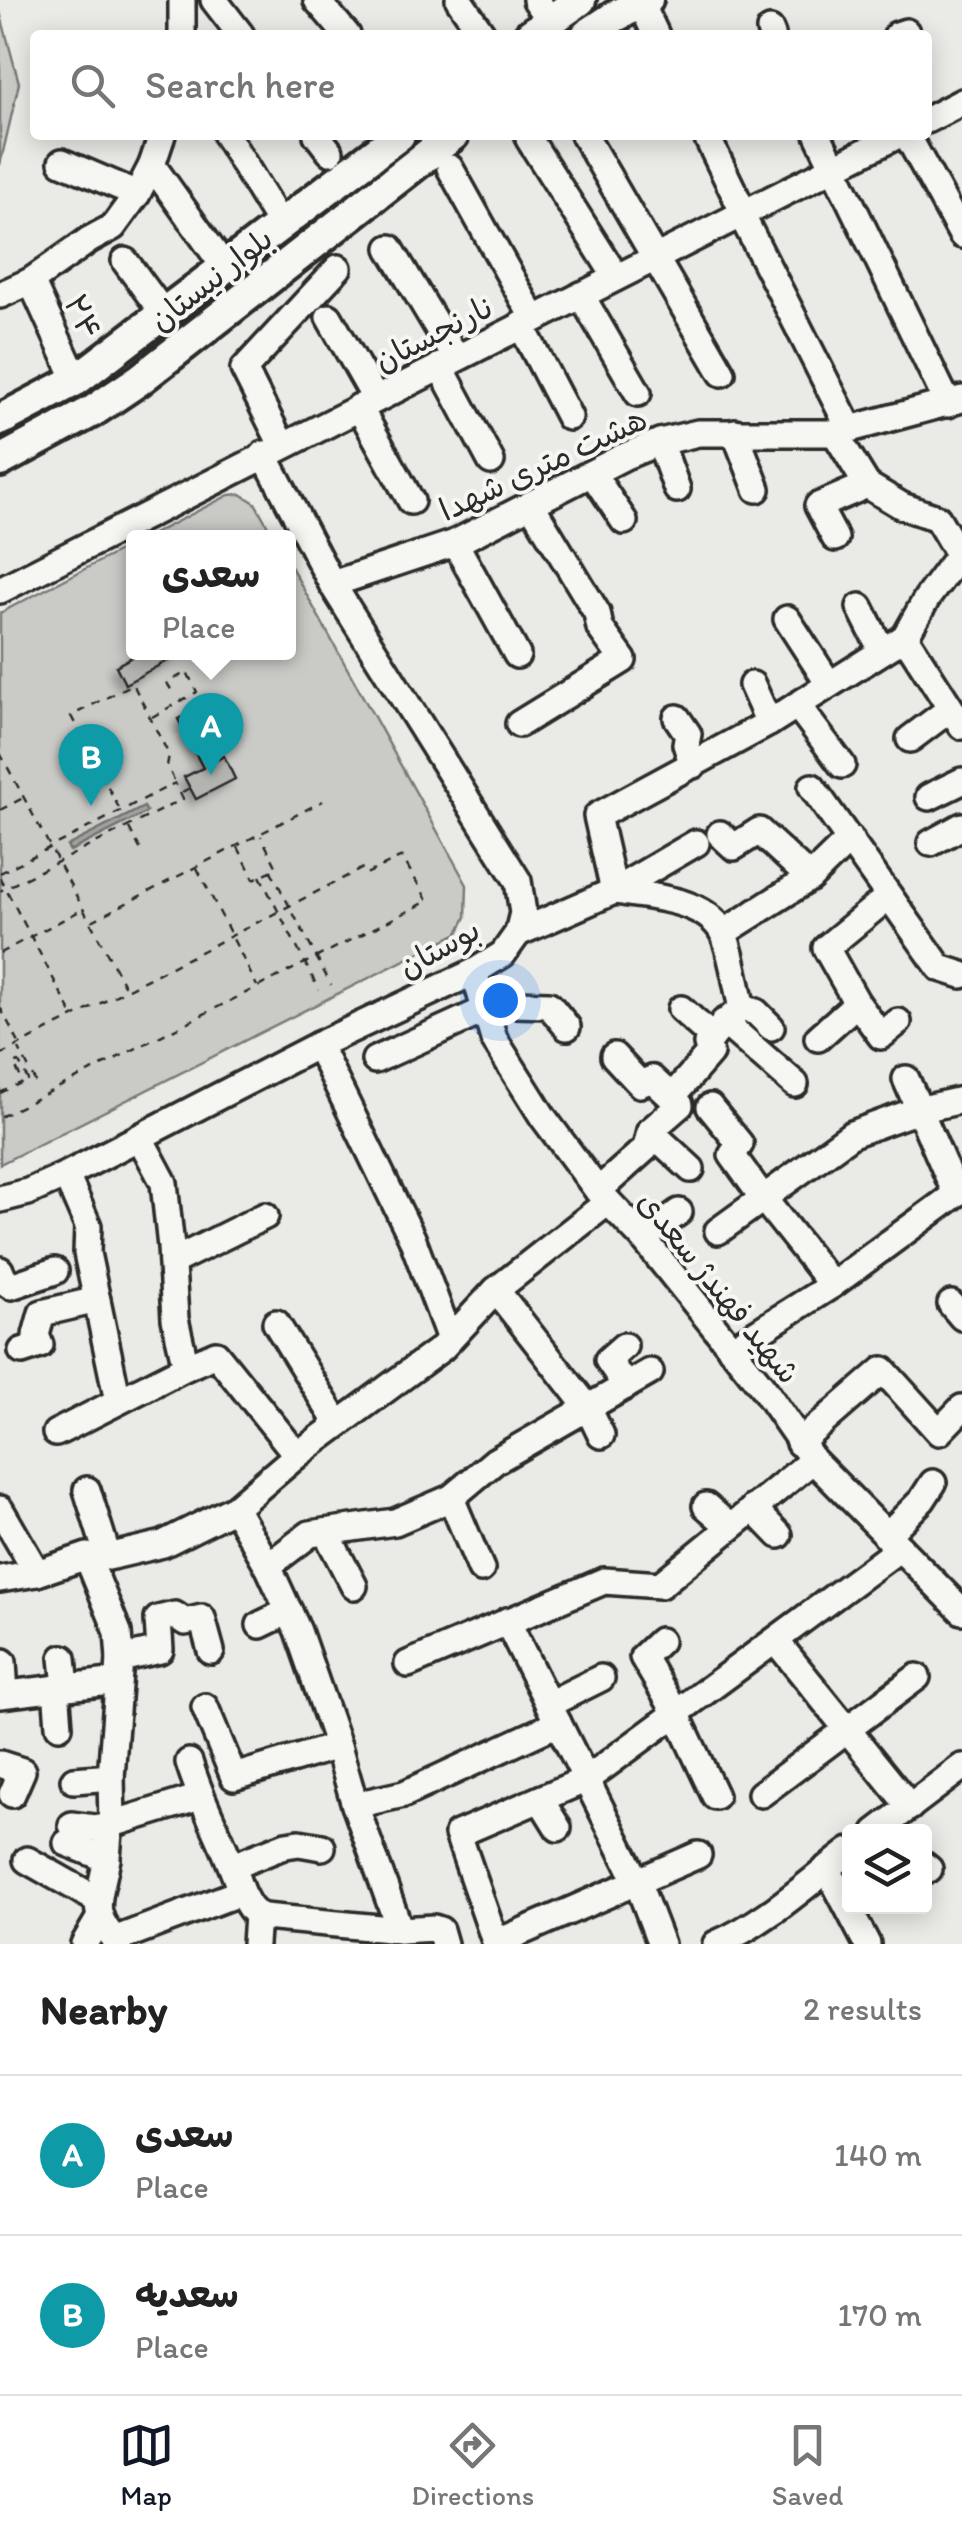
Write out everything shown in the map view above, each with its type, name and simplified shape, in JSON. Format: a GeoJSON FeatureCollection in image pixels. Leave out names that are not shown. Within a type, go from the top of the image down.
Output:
{"type":"FeatureCollection","features":[{"type":"Feature","properties":{"kind":"main road"},"geometry":{"type":"LineString","coordinates":[[539,12],[580,0]]}},
{"type":"Feature","properties":{"kind":"main road"},"geometry":{"type":"LineString","coordinates":[[596,30],[644,2]]}},
{"type":"Feature","properties":{"kind":"main road","name":"بلوار نیستان"},"geometry":{"type":"LineString","coordinates":[[0,420],[76,380],[392,140]]}},
{"type":"Feature","properties":{"kind":"main road","name":"بلوار نیستان"},"geometry":{"type":"LineString","coordinates":[[0,461],[94,410],[138,380],[447,140]]}},
{"type":"Feature","properties":{"kind":"street"},"geometry":{"type":"LineString","coordinates":[[182,0],[182,30]]}},
{"type":"Feature","properties":{"kind":"street"},"geometry":{"type":"LineString","coordinates":[[214,0],[237,30]]}},
{"type":"Feature","properties":{"kind":"street"},"geometry":{"type":"LineString","coordinates":[[317,0],[343,30]]}},
{"type":"Feature","properties":{"kind":"street"},"geometry":{"type":"LineString","coordinates":[[460,0],[480,30]]}},
{"type":"Feature","properties":{"kind":"street"},"geometry":{"type":"LineString","coordinates":[[644,2],[654,30]]}},
{"type":"Feature","properties":{"kind":"street"},"geometry":{"type":"LineString","coordinates":[[932,117],[962,102]]}},
{"type":"Feature","properties":{"kind":"street"},"geometry":{"type":"LineString","coordinates":[[0,295],[31,281],[113,227],[152,165],[160,140]]}},
{"type":"Feature","properties":{"kind":"street"},"geometry":{"type":"LineString","coordinates":[[229,140],[282,225]]}},
{"type":"Feature","properties":{"kind":"street"},"geometry":{"type":"LineString","coordinates":[[530,140],[616,277]]}},
{"type":"Feature","properties":{"kind":"street"},"geometry":{"type":"LineString","coordinates":[[587,140],[722,373]]}},
{"type":"Feature","properties":{"kind":"street"},"geometry":{"type":"LineString","coordinates":[[614,891],[597,816],[769,723],[904,637],[927,598],[961,558],[936,518],[902,506],[867,485],[708,140]]}},
{"type":"Feature","properties":{"kind":"street"},"geometry":{"type":"LineString","coordinates":[[820,140],[955,401]]}},
{"type":"Feature","properties":{"kind":"street","name":"نارنجستان"},"geometry":{"type":"LineString","coordinates":[[0,590],[616,277],[739,207],[888,140]]}},
{"type":"Feature","properties":{"kind":"street"},"geometry":{"type":"LineString","coordinates":[[910,140],[962,234]]}},
{"type":"Feature","properties":{"kind":"street"},"geometry":{"type":"LineString","coordinates":[[62,162],[136,194]]}},
{"type":"Feature","properties":{"kind":"street"},"geometry":{"type":"LineString","coordinates":[[152,165],[218,258]]}},
{"type":"Feature","properties":{"kind":"street"},"geometry":{"type":"LineString","coordinates":[[450,168],[527,322],[568,417]]}},
{"type":"Feature","properties":{"kind":"street"},"geometry":{"type":"LineString","coordinates":[[390,248],[448,362],[491,460]]}},
{"type":"Feature","properties":{"kind":"street"},"geometry":{"type":"LineString","coordinates":[[125,262],[164,314]]}},
{"type":"Feature","properties":{"kind":"street","name":"بوستان"},"geometry":{"type":"LineString","coordinates":[[0,1200],[66,1174],[318,1045],[474,972],[502,954],[518,933],[523,912],[518,882],[332,584],[273,450],[244,369],[338,268]]}},
{"type":"Feature","properties":{"kind":"street","name":"۲۴"},"geometry":{"type":"LineString","coordinates":[[31,281],[76,380]]}},
{"type":"Feature","properties":{"kind":"street"},"geometry":{"type":"LineString","coordinates":[[581,294],[638,393]]}},
{"type":"Feature","properties":{"kind":"street"},"geometry":{"type":"LineString","coordinates":[[329,317],[411,501]]}},
{"type":"Feature","properties":{"kind":"street","name":"هشت متری شهدا"},"geometry":{"type":"LineString","coordinates":[[332,584],[455,543],[592,472],[660,442],[698,434],[842,431],[955,401]]}},
{"type":"Feature","properties":{"kind":"street"},"geometry":{"type":"LineString","coordinates":[[735,432],[757,489]]}},
{"type":"Feature","properties":{"kind":"street"},"geometry":{"type":"LineString","coordinates":[[660,442],[678,489]]}},
{"type":"Feature","properties":{"kind":"street"},"geometry":{"type":"LineString","coordinates":[[592,472],[624,521]]}},
{"type":"Feature","properties":{"kind":"street"},"geometry":{"type":"LineString","coordinates":[[835,538],[818,506],[867,485]]}},
{"type":"Feature","properties":{"kind":"street"},"geometry":{"type":"LineString","coordinates":[[519,724],[623,660],[600,628],[597,614],[530,504]]}},
{"type":"Feature","properties":{"kind":"street"},"geometry":{"type":"LineString","coordinates":[[455,543],[517,655]]}},
{"type":"Feature","properties":{"kind":"street"},"geometry":{"type":"LineString","coordinates":[[860,607],[882,652]]}},
{"type":"Feature","properties":{"kind":"street"},"geometry":{"type":"LineString","coordinates":[[787,619],[830,684]]}},
{"type":"Feature","properties":{"kind":"street"},"geometry":{"type":"LineString","coordinates":[[904,637],[956,717],[910,739]]}},
{"type":"Feature","properties":{"kind":"street"},"geometry":{"type":"LineString","coordinates":[[752,685],[769,723]]}},
{"type":"Feature","properties":{"kind":"street"},"geometry":{"type":"LineString","coordinates":[[797,704],[842,765]]}},
{"type":"Feature","properties":{"kind":"street"},"geometry":{"type":"LineString","coordinates":[[677,718],[688,734],[686,744],[693,765]]}},
{"type":"Feature","properties":{"kind":"street"},"geometry":{"type":"LineString","coordinates":[[929,797],[962,781]]}},
{"type":"Feature","properties":{"kind":"street"},"geometry":{"type":"LineString","coordinates":[[812,787],[940,968],[962,975]]}},
{"type":"Feature","properties":{"kind":"street"},"geometry":{"type":"LineString","coordinates":[[931,843],[962,826]]}},
{"type":"Feature","properties":{"kind":"street"},"geometry":{"type":"LineString","coordinates":[[720,834],[734,847],[759,831],[810,878]]}},
{"type":"Feature","properties":{"kind":"street"},"geometry":{"type":"LineString","coordinates":[[723,933],[810,878],[850,839]]}},
{"type":"Feature","properties":{"kind":"street"},"geometry":{"type":"LineString","coordinates":[[518,933],[614,891],[696,843]]}},
{"type":"Feature","properties":{"kind":"street"},"geometry":{"type":"LineString","coordinates":[[614,891],[668,899],[708,914],[723,933],[726,1022]]}},
{"type":"Feature","properties":{"kind":"street"},"geometry":{"type":"LineString","coordinates":[[889,896],[826,948],[881,1036],[898,1022]]}},
{"type":"Feature","properties":{"kind":"street","name":"شهید فهندژ سعدی"},"geometry":{"type":"LineString","coordinates":[[474,972],[494,1039],[543,1118],[603,1197],[643,1238],[764,1388],[806,1452],[962,1611]]}},
{"type":"Feature","properties":{"kind":"street"},"geometry":{"type":"LineString","coordinates":[[818,1038],[857,1003]]}},
{"type":"Feature","properties":{"kind":"street"},"geometry":{"type":"LineString","coordinates":[[376,1060],[484,1006],[549,1004],[566,1028]]}},
{"type":"Feature","properties":{"kind":"street"},"geometry":{"type":"LineString","coordinates":[[681,1009],[726,1022],[795,1084]]}},
{"type":"Feature","properties":{"kind":"street"},"geometry":{"type":"LineString","coordinates":[[87,1490],[108,1557],[163,1544],[235,1508],[296,1455],[442,1348],[496,1290],[603,1197],[646,1148],[650,1131],[710,1053],[707,1044],[726,1022],[756,1012],[771,1027]]}},
{"type":"Feature","properties":{"kind":"street"},"geometry":{"type":"LineString","coordinates":[[318,1045],[412,1238],[450,1339]]}},
{"type":"Feature","properties":{"kind":"street"},"geometry":{"type":"LineString","coordinates":[[614,1056],[640,1084],[652,1079],[676,1101]]}},
{"type":"Feature","properties":{"kind":"street"},"geometry":{"type":"LineString","coordinates":[[731,1349],[832,1285],[956,1194],[906,1079]]}},
{"type":"Feature","properties":{"kind":"street"},"geometry":{"type":"LineString","coordinates":[[718,1231],[852,1134],[863,1119],[962,1100]]}},
{"type":"Feature","properties":{"kind":"street"},"geometry":{"type":"LineString","coordinates":[[710,1107],[740,1144],[732,1154],[832,1285]]}},
{"type":"Feature","properties":{"kind":"street"},"geometry":{"type":"LineString","coordinates":[[650,1131],[691,1169]]}},
{"type":"Feature","properties":{"kind":"street"},"geometry":{"type":"LineString","coordinates":[[140,1138],[164,1184],[174,1319],[186,1367]]}},
{"type":"Feature","properties":{"kind":"street"},"geometry":{"type":"LineString","coordinates":[[66,1174],[88,1226],[87,1253],[118,1401]]}},
{"type":"Feature","properties":{"kind":"street"},"geometry":{"type":"LineString","coordinates":[[643,1238],[679,1212]]}},
{"type":"Feature","properties":{"kind":"street"},"geometry":{"type":"LineString","coordinates":[[172,1262],[265,1216]]}},
{"type":"Feature","properties":{"kind":"street"},"geometry":{"type":"LineString","coordinates":[[0,1270],[11,1286],[55,1271]]}},
{"type":"Feature","properties":{"kind":"street"},"geometry":{"type":"LineString","coordinates":[[496,1290],[588,1408],[601,1435]]}},
{"type":"Feature","properties":{"kind":"street"},"geometry":{"type":"LineString","coordinates":[[22,1351],[40,1345],[36,1336],[42,1313],[97,1300]]}},
{"type":"Feature","properties":{"kind":"street"},"geometry":{"type":"LineString","coordinates":[[276,1323],[338,1424]]}},
{"type":"Feature","properties":{"kind":"street"},"geometry":{"type":"LineString","coordinates":[[624,1346],[608,1360],[626,1386]]}},
{"type":"Feature","properties":{"kind":"street"},"geometry":{"type":"LineString","coordinates":[[56,1433],[216,1354],[296,1455]]}},
{"type":"Feature","properties":{"kind":"street"},"geometry":{"type":"LineString","coordinates":[[408,1664],[604,1581],[660,1585],[753,1508],[883,1370],[954,1423]]}},
{"type":"Feature","properties":{"kind":"street"},"geometry":{"type":"LineString","coordinates":[[268,1566],[310,1534],[395,1522],[450,1498],[495,1461],[650,1372]]}},
{"type":"Feature","properties":{"kind":"street"},"geometry":{"type":"LineString","coordinates":[[698,1855],[496,1944],[458,1834],[587,1779],[776,1641],[846,1589],[893,1542],[933,1483]]}},
{"type":"Feature","properties":{"kind":"street"},"geometry":{"type":"LineString","coordinates":[[450,1498],[481,1570]]}},
{"type":"Feature","properties":{"kind":"street"},"geometry":{"type":"LineString","coordinates":[[706,1506],[730,1527]]}},
{"type":"Feature","properties":{"kind":"street"},"geometry":{"type":"LineString","coordinates":[[235,1508],[288,1611],[338,1746],[387,1934]]}},
{"type":"Feature","properties":{"kind":"street"},"geometry":{"type":"LineString","coordinates":[[753,1508],[779,1534]]}},
{"type":"Feature","properties":{"kind":"street"},"geometry":{"type":"LineString","coordinates":[[0,1509],[37,1572]]}},
{"type":"Feature","properties":{"kind":"street"},"geometry":{"type":"LineString","coordinates":[[326,1532],[354,1586]]}},
{"type":"Feature","properties":{"kind":"street"},"geometry":{"type":"LineString","coordinates":[[0,1579],[87,1556],[118,1632],[107,1858],[98,1908],[84,1944]]}},
{"type":"Feature","properties":{"kind":"street"},"geometry":{"type":"LineString","coordinates":[[846,1589],[864,1609]]}},
{"type":"Feature","properties":{"kind":"street"},"geometry":{"type":"LineString","coordinates":[[260,1624],[288,1611]]}},
{"type":"Feature","properties":{"kind":"street"},"geometry":{"type":"LineString","coordinates":[[3,1662],[3,1695],[61,1687],[166,1657],[158,1619],[175,1615],[185,1622],[202,1618],[211,1651]]}},
{"type":"Feature","properties":{"kind":"street"},"geometry":{"type":"LineString","coordinates":[[507,1621],[637,1881],[661,1944]]}},
{"type":"Feature","properties":{"kind":"street"},"geometry":{"type":"LineString","coordinates":[[660,1641],[643,1658],[676,1712],[715,1796]]}},
{"type":"Feature","properties":{"kind":"street"},"geometry":{"type":"LineString","coordinates":[[776,1641],[847,1729],[893,1823],[958,1778]]}},
{"type":"Feature","properties":{"kind":"street"},"geometry":{"type":"LineString","coordinates":[[59,1726],[63,1658]]}},
{"type":"Feature","properties":{"kind":"street"},"geometry":{"type":"LineString","coordinates":[[761,1794],[917,1677]]}},
{"type":"Feature","properties":{"kind":"street"},"geometry":{"type":"LineString","coordinates":[[355,1805],[404,1794],[438,1765],[553,1714],[601,1678]]}},
{"type":"Feature","properties":{"kind":"street"},"geometry":{"type":"LineString","coordinates":[[205,1707],[234,1777],[338,1746]]}},
{"type":"Feature","properties":{"kind":"street"},"geometry":{"type":"LineString","coordinates":[[189,1762],[200,1797],[256,1915],[255,1944]]}},
{"type":"Feature","properties":{"kind":"street"},"geometry":{"type":"LineString","coordinates":[[0,1764],[22,1771],[12,1794]]}},
{"type":"Feature","properties":{"kind":"street"},"geometry":{"type":"LineString","coordinates":[[74,1780],[110,1778]]}},
{"type":"Feature","properties":{"kind":"street"},"geometry":{"type":"LineString","coordinates":[[107,1858],[69,1834],[110,1827],[200,1797]]}},
{"type":"Feature","properties":{"kind":"street"},"geometry":{"type":"LineString","coordinates":[[540,1799],[558,1828]]}},
{"type":"Feature","properties":{"kind":"street"},"geometry":{"type":"LineString","coordinates":[[233,1866],[286,1845],[322,1847]]}},
{"type":"Feature","properties":{"kind":"street"},"geometry":{"type":"LineString","coordinates":[[716,1944],[740,1934],[779,1908],[842,1857]]}},
{"type":"Feature","properties":{"kind":"street"},"geometry":{"type":"LineString","coordinates":[[27,1860],[98,1908],[116,1942],[242,1892]]}},
{"type":"Feature","properties":{"kind":"street"},"geometry":{"type":"LineString","coordinates":[[827,1868],[867,1944]]}},
{"type":"Feature","properties":{"kind":"street"},"geometry":{"type":"LineString","coordinates":[[256,1915],[353,1935],[434,1928],[440,1930],[444,1944]]}},
{"type":"Feature","properties":{"kind":"street"},"geometry":{"type":"LineString","coordinates":[[554,1918],[561,1944]]}},
{"type":"Feature","properties":{"kind":"path"},"geometry":{"type":"LineString","coordinates":[[150,718],[197,692],[187,672],[167,683],[172,691]]}},
{"type":"Feature","properties":{"kind":"path"},"geometry":{"type":"LineString","coordinates":[[2,889],[184,800],[166,766],[169,755],[133,684],[71,716],[121,811]]}},
{"type":"Feature","properties":{"kind":"path"},"geometry":{"type":"LineString","coordinates":[[0,753],[126,989]]}},
{"type":"Feature","properties":{"kind":"path"},"geometry":{"type":"LineString","coordinates":[[74,1016],[2,889],[0,876],[175,783]]}},
{"type":"Feature","properties":{"kind":"path"},"geometry":{"type":"LineString","coordinates":[[180,792],[190,788]]}},
{"type":"Feature","properties":{"kind":"path"},"geometry":{"type":"LineString","coordinates":[[0,810],[24,798]]}},
{"type":"Feature","properties":{"kind":"path"},"geometry":{"type":"LineString","coordinates":[[90,922],[323,802]]}},
{"type":"Feature","properties":{"kind":"path"},"geometry":{"type":"LineString","coordinates":[[128,827],[144,856]]}},
{"type":"Feature","properties":{"kind":"path"},"geometry":{"type":"LineString","coordinates":[[237,846],[254,880],[277,868],[260,834]]}},
{"type":"Feature","properties":{"kind":"path"},"geometry":{"type":"LineString","coordinates":[[0,1055],[363,868],[366,874],[402,857],[428,901],[0,1117]]}},
{"type":"Feature","properties":{"kind":"path"},"geometry":{"type":"LineString","coordinates":[[197,867],[258,987]]}},
{"type":"Feature","properties":{"kind":"path"},"geometry":{"type":"LineString","coordinates":[[271,871],[331,985]]}},
{"type":"Feature","properties":{"kind":"path"},"geometry":{"type":"LineString","coordinates":[[260,876],[319,990]]}},
{"type":"Feature","properties":{"kind":"path"},"geometry":{"type":"LineString","coordinates":[[0,952],[83,909]]}},
{"type":"Feature","properties":{"kind":"path"},"geometry":{"type":"LineString","coordinates":[[0,1007],[36,1081],[30,1084],[19,1062],[14,1064],[23,1082],[0,1093]]}},
{"type":"Feature","properties":{"kind":"shaded area"},"geometry":{"type":"Polygon","coordinates":[[[0,12],[19,83],[0,165],[0,12]]]}},
{"type":"Feature","properties":{"kind":"shaded area"},"geometry":{"type":"Polygon","coordinates":[[[241,494],[255,503],[270,530],[161,530],[229,495],[241,494]]]}},
{"type":"Feature","properties":{"kind":"shaded area"},"geometry":{"type":"Polygon","coordinates":[[[126,548],[126,660],[296,660],[296,576],[467,885],[466,917],[458,933],[0,1164],[0,613],[126,548]]]}},
{"type":"Feature","properties":{"kind":"shaded area"},"geometry":{"type":"Polygon","coordinates":[[[144,807],[147,812],[70,851],[67,846],[144,807]]]}},
{"type":"Feature","properties":{"kind":"building"},"geometry":{"type":"Polygon","coordinates":[[[127,660],[169,660],[125,684],[116,666],[127,660]]]}},
{"type":"Feature","properties":{"kind":"building"},"geometry":{"type":"Polygon","coordinates":[[[188,714],[213,762],[224,756],[235,779],[196,799],[184,777],[203,768],[178,719],[188,714]]]}},
{"type":"Feature","properties":{"kind":"place","name":"سعدی"},"geometry":{"type":"Point","coordinates":[211,775]}},
{"type":"Feature","properties":{"kind":"place","name":"سعدیه"},"geometry":{"type":"Point","coordinates":[91,806]}}]}
